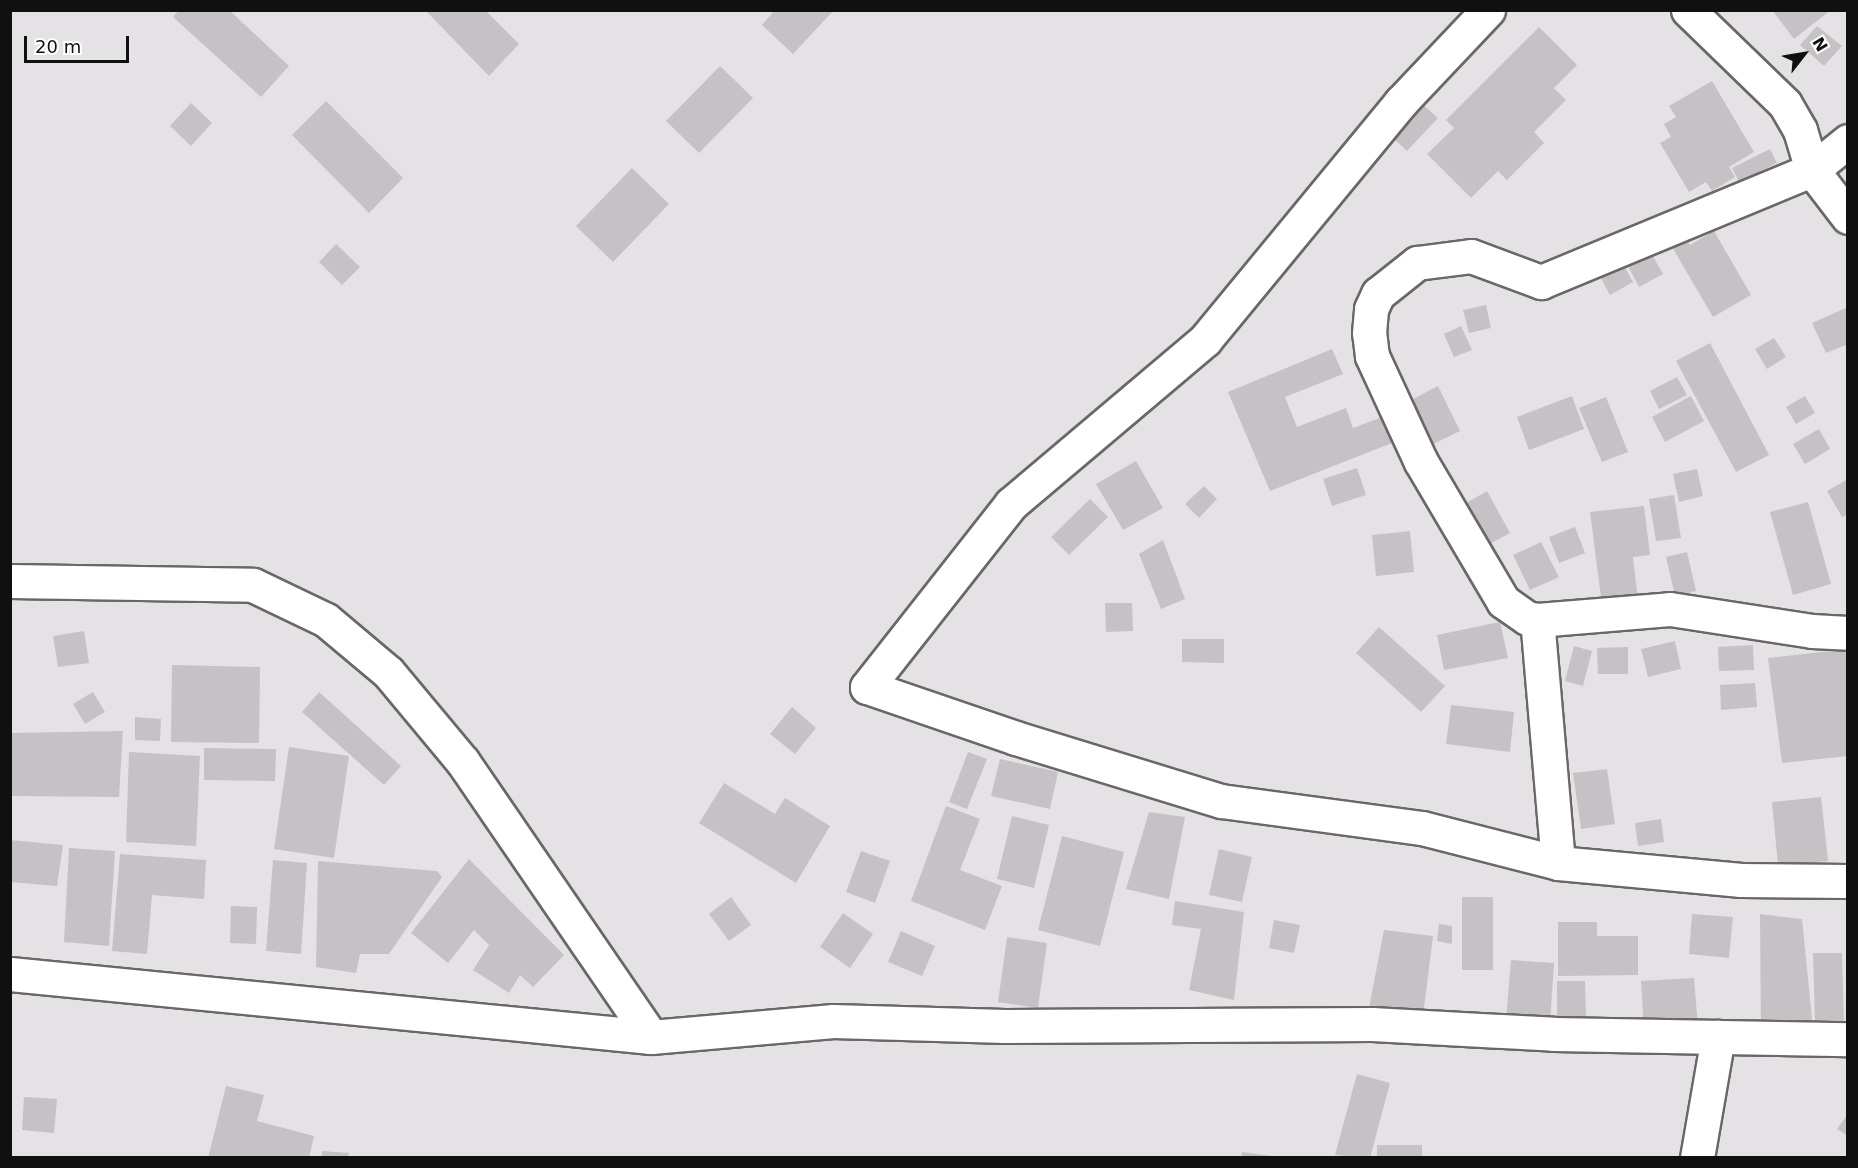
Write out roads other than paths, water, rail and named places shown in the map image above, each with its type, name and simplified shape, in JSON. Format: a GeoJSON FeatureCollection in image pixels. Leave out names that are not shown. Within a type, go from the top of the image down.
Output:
{"type":"FeatureCollection","features":[{"type":"Feature","properties":{"kind":"street"},"geometry":{"type":"LineString","coordinates":[[1488,10],[1401,102],[1205,340],[1011,504],[867,687],[1016,738],[1221,801],[1422,828],[1558,862],[1740,880],[1848,881]]}},
{"type":"Feature","properties":{"kind":"street"},"geometry":{"type":"LineString","coordinates":[[1688,10],[1785,104],[1800,130],[1812,170],[1848,217]]}},
{"type":"Feature","properties":{"kind":"street"},"geometry":{"type":"LineString","coordinates":[[1848,141],[1812,170],[1541,282],[1472,256],[1417,263],[1378,294],[1369,333],[1372,356],[1421,462],[1503,600],[1527,618],[1537,620],[1670,609],[1812,631],[1848,633]]}},
{"type":"Feature","properties":{"kind":"street"},"geometry":{"type":"LineString","coordinates":[[10,581],[253,585],[326,620],[388,672],[463,762],[651,1037]]}},
{"type":"Feature","properties":{"kind":"street"},"geometry":{"type":"LineString","coordinates":[[1537,620],[1558,862]]}},
{"type":"Feature","properties":{"kind":"street"},"geometry":{"type":"LineString","coordinates":[[10,974],[651,1037],[833,1021],[1005,1026],[1372,1024],[1565,1034],[1848,1039]]}},
{"type":"Feature","properties":{"kind":"street"},"geometry":{"type":"LineString","coordinates":[[1697,1158],[1718,1037]]}}]}
